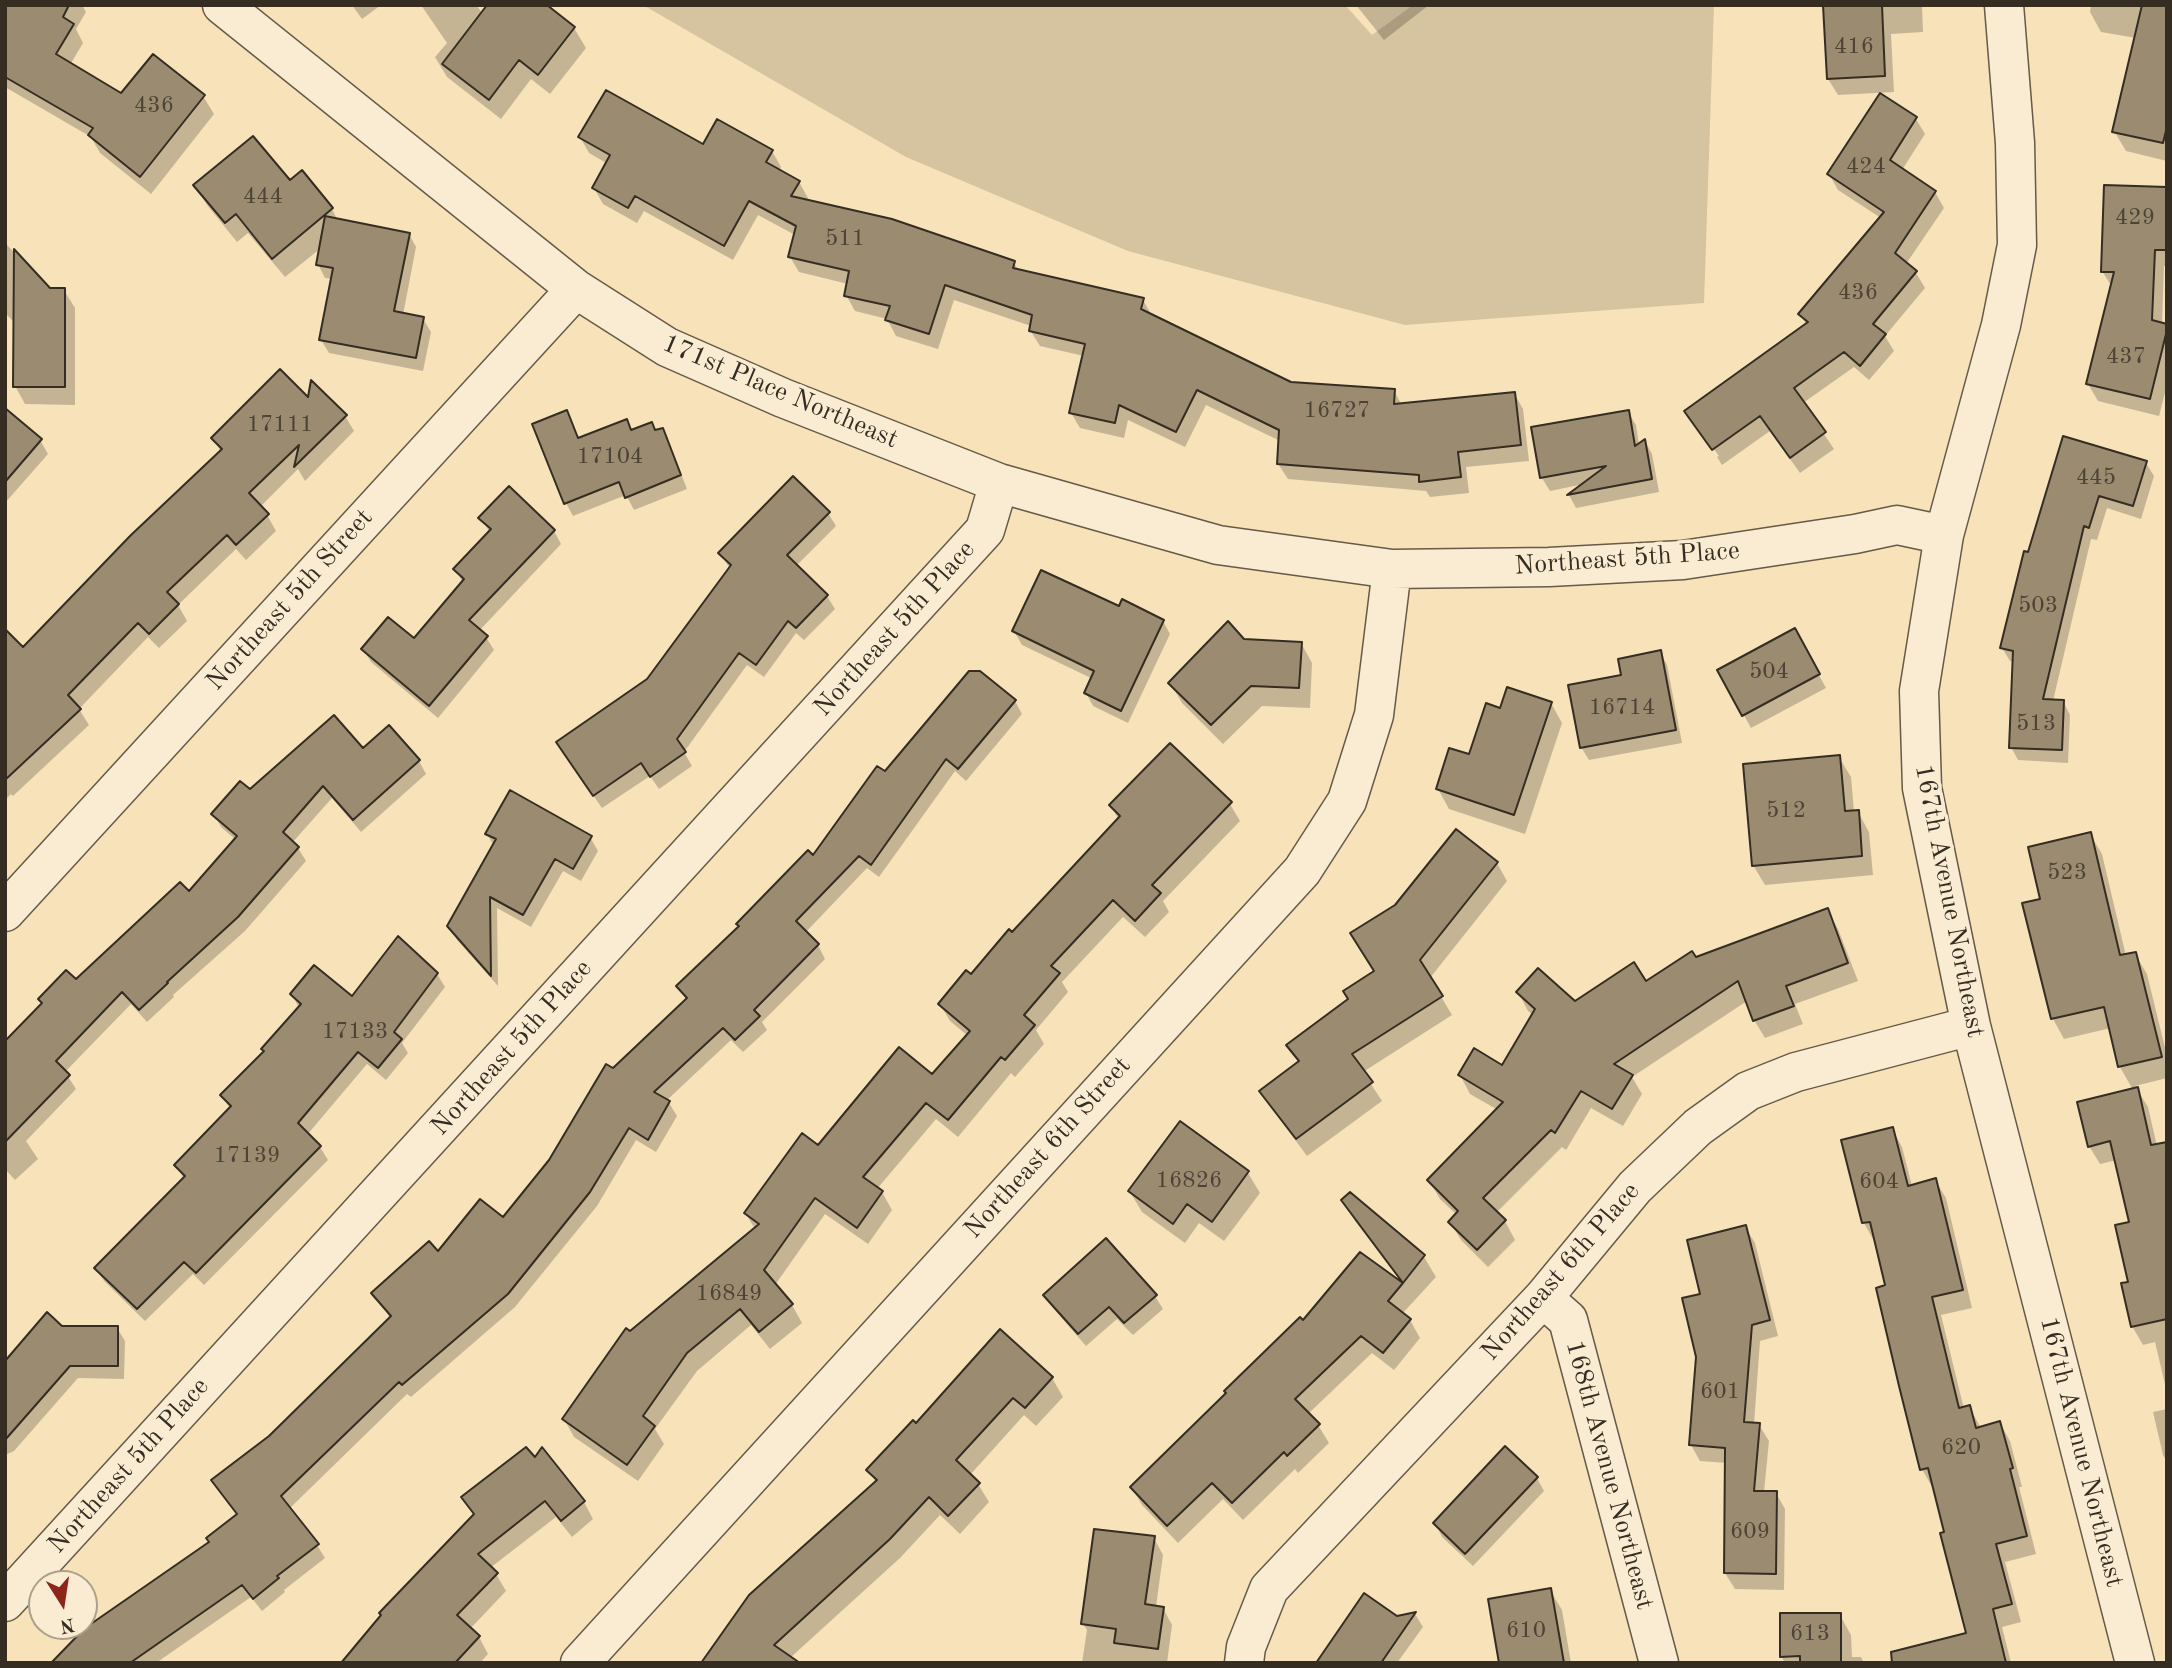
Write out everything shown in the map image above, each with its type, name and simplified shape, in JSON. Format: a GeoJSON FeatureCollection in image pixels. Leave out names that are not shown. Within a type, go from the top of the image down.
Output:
{"type":"FeatureCollection","features":[{"type":"Feature","properties":{"kind":"street","name":"171st Place Northeast"},"geometry":{"type":"LineString","coordinates":[[222,5],[576,289],[667,347],[783,398],[999,483],[1218,545],[1392,569]]}},
{"type":"Feature","properties":{"kind":"street","name":"167th Avenue Northeast"},"geometry":{"type":"LineString","coordinates":[[2004,5],[2015,143],[2017,244],[2001,325],[1944,535],[1919,691],[1922,788],[1971,1026],[2135,1663]]}},
{"type":"Feature","properties":{"kind":"street","name":"Northeast 5th Street"},"geometry":{"type":"LineString","coordinates":[[5,912],[576,289]]}},
{"type":"Feature","properties":{"kind":"street","name":"Northeast 5th Place"},"geometry":{"type":"LineString","coordinates":[[5,1602],[985,530],[999,483]]}},
{"type":"Feature","properties":{"kind":"street","name":"Northeast 5th Place"},"geometry":{"type":"LineString","coordinates":[[1392,569],[1549,567],[1683,560],[1855,534],[1897,525],[1944,535]]}},
{"type":"Feature","properties":{"kind":"street","name":"Northeast 6th Street"},"geometry":{"type":"LineString","coordinates":[[580,1663],[1302,870],[1346,801],[1374,715],[1392,569]]}},
{"type":"Feature","properties":{"kind":"street","name":"Northeast 6th Place"},"geometry":{"type":"LineString","coordinates":[[1245,1655],[1269,1589],[1542,1298],[1635,1187],[1698,1127],[1748,1091],[1797,1072],[1971,1026]]}},
{"type":"Feature","properties":{"kind":"street","name":"168th Avenue Northeast"},"geometry":{"type":"LineString","coordinates":[[1542,1298],[1568,1320],[1659,1663]]}},
{"type":"Feature","properties":{"kind":"shaded area"},"geometry":{"type":"Polygon","coordinates":[[[643,5],[1345,5],[1372,35],[1413,5],[1714,5],[1704,303],[1405,325],[1128,251],[906,157],[643,5]]]}},
{"type":"Feature","properties":{"kind":"building"},"geometry":{"type":"Polygon","coordinates":[[[5,5],[69,5],[63,17],[74,24],[56,54],[121,93],[153,54],[205,95],[140,177],[88,135],[93,128],[5,77],[5,5]]]}},
{"type":"Feature","properties":{"kind":"building"},"geometry":{"type":"Polygon","coordinates":[[[487,5],[547,5],[575,27],[538,75],[519,60],[489,100],[442,64],[487,5]]]}},
{"type":"Feature","properties":{"kind":"building"},"geometry":{"type":"Polygon","coordinates":[[[1823,5],[1882,5],[1885,76],[1827,79],[1823,5]]]}},
{"type":"Feature","properties":{"kind":"building"},"geometry":{"type":"Polygon","coordinates":[[[2142,5],[2167,5],[2167,127],[2163,143],[2112,132],[2142,5]]]}},
{"type":"Feature","properties":{"kind":"building"},"geometry":{"type":"Polygon","coordinates":[[[606,90],[703,144],[717,119],[773,150],[766,162],[800,181],[791,196],[892,219],[1015,261],[1013,268],[1144,298],[1141,309],[1291,382],[1395,389],[1394,404],[1515,392],[1521,445],[1458,452],[1461,477],[1419,482],[1419,475],[1277,464],[1279,430],[1197,390],[1176,432],[1119,405],[1115,423],[1069,413],[1085,344],[1029,331],[1032,315],[945,285],[929,334],[885,320],[890,306],[844,296],[849,271],[788,257],[796,226],[749,201],[724,246],[635,196],[628,208],[592,188],[610,155],[578,137],[606,90]]]}},
{"type":"Feature","properties":{"kind":"building"},"geometry":{"type":"Polygon","coordinates":[[[1880,93],[1917,117],[1890,160],[1936,191],[1895,253],[1917,271],[1873,324],[1886,334],[1860,366],[1844,352],[1794,388],[1826,432],[1790,458],[1760,416],[1712,450],[1684,411],[1808,322],[1798,314],[1884,212],[1827,174],[1880,93]]]}},
{"type":"Feature","properties":{"kind":"building"},"geometry":{"type":"Polygon","coordinates":[[[253,136],[290,180],[302,170],[333,208],[272,259],[236,214],[225,223],[193,185],[253,136]]]}},
{"type":"Feature","properties":{"kind":"building"},"geometry":{"type":"Polygon","coordinates":[[[2104,185],[2167,187],[2167,250],[2155,250],[2152,320],[2167,324],[2167,330],[2150,399],[2086,384],[2114,272],[2101,272],[2104,185]]]}},
{"type":"Feature","properties":{"kind":"building"},"geometry":{"type":"Polygon","coordinates":[[[325,216],[410,233],[394,311],[424,317],[416,358],[319,340],[333,268],[316,265],[325,216]]]}},
{"type":"Feature","properties":{"kind":"building"},"geometry":{"type":"Polygon","coordinates":[[[14,249],[50,288],[65,288],[65,387],[13,387],[14,249]]]}},
{"type":"Feature","properties":{"kind":"building"},"geometry":{"type":"Polygon","coordinates":[[[280,369],[308,397],[311,380],[347,415],[294,467],[299,445],[249,493],[269,514],[236,545],[227,535],[167,592],[179,604],[149,634],[138,623],[68,695],[81,709],[5,780],[5,629],[23,647],[131,535],[222,449],[211,438],[280,369]]]}},
{"type":"Feature","properties":{"kind":"building"},"geometry":{"type":"Polygon","coordinates":[[[5,408],[42,439],[5,482],[5,408]]]}},
{"type":"Feature","properties":{"kind":"building"},"geometry":{"type":"Polygon","coordinates":[[[567,410],[578,438],[627,419],[631,430],[652,422],[655,430],[663,428],[681,475],[625,498],[619,482],[564,504],[532,424],[567,410]]]}},
{"type":"Feature","properties":{"kind":"building"},"geometry":{"type":"Polygon","coordinates":[[[1629,410],[1635,446],[1645,439],[1652,479],[1567,495],[1606,466],[1540,478],[1531,427],[1629,410]]]}},
{"type":"Feature","properties":{"kind":"building"},"geometry":{"type":"Polygon","coordinates":[[[2063,436],[2147,461],[2133,506],[2099,496],[2089,528],[2084,526],[2043,699],[2064,700],[2062,750],[2009,748],[2013,651],[2000,648],[2024,551],[2028,552],[2063,436]]]}},
{"type":"Feature","properties":{"kind":"building"},"geometry":{"type":"Polygon","coordinates":[[[793,476],[830,512],[787,555],[828,595],[796,628],[788,621],[756,665],[739,653],[677,739],[686,752],[650,777],[641,763],[593,796],[556,742],[647,679],[731,565],[718,553],[793,476]]]}},
{"type":"Feature","properties":{"kind":"building"},"geometry":{"type":"Polygon","coordinates":[[[509,486],[555,530],[469,620],[488,636],[429,706],[361,649],[388,617],[414,638],[464,579],[453,569],[491,529],[478,518],[509,486]]]}},
{"type":"Feature","properties":{"kind":"building"},"geometry":{"type":"Polygon","coordinates":[[[1041,570],[1119,606],[1122,599],[1164,620],[1121,711],[1084,693],[1094,671],[1012,631],[1041,570]]]}},
{"type":"Feature","properties":{"kind":"building"},"geometry":{"type":"Polygon","coordinates":[[[1228,621],[1244,639],[1302,642],[1299,688],[1251,686],[1211,725],[1168,683],[1228,621]]]}},
{"type":"Feature","properties":{"kind":"building"},"geometry":{"type":"Polygon","coordinates":[[[1795,628],[1820,674],[1742,716],[1717,670],[1795,628]]]}},
{"type":"Feature","properties":{"kind":"building"},"geometry":{"type":"Polygon","coordinates":[[[1661,650],[1676,730],[1580,748],[1568,685],[1621,675],[1618,659],[1661,650]]]}},
{"type":"Feature","properties":{"kind":"building"},"geometry":{"type":"Polygon","coordinates":[[[969,671],[980,671],[1016,700],[958,769],[946,759],[871,865],[859,856],[796,921],[819,944],[754,1010],[760,1016],[735,1040],[723,1028],[654,1092],[670,1101],[648,1140],[629,1128],[590,1192],[508,1294],[402,1385],[399,1382],[281,1496],[319,1544],[277,1576],[279,1578],[253,1599],[242,1585],[130,1663],[51,1663],[73,1640],[98,1640],[98,1619],[209,1542],[206,1538],[237,1514],[211,1480],[269,1436],[391,1316],[371,1293],[429,1241],[438,1251],[480,1199],[503,1217],[549,1160],[606,1064],[613,1068],[687,998],[676,986],[739,926],[736,924],[808,850],[813,855],[877,766],[885,771],[969,671]]]}},
{"type":"Feature","properties":{"kind":"building"},"geometry":{"type":"Polygon","coordinates":[[[1507,687],[1552,702],[1514,815],[1436,789],[1449,748],[1469,754],[1486,703],[1500,708],[1507,687]]]}},
{"type":"Feature","properties":{"kind":"building"},"geometry":{"type":"Polygon","coordinates":[[[334,715],[363,748],[389,725],[420,760],[353,820],[323,786],[283,832],[299,847],[238,917],[139,1010],[122,992],[56,1061],[70,1075],[5,1142],[5,1041],[42,1003],[38,999],[66,970],[76,979],[180,882],[189,891],[237,836],[211,814],[240,781],[250,789],[334,715]]]}},
{"type":"Feature","properties":{"kind":"building"},"geometry":{"type":"Polygon","coordinates":[[[1170,743],[1232,802],[1152,885],[1161,893],[1135,921],[1113,900],[1051,966],[1060,973],[1024,1015],[1035,1025],[1005,1060],[1001,1057],[948,1120],[926,1103],[863,1177],[883,1191],[857,1228],[815,1198],[764,1270],[793,1304],[759,1332],[740,1309],[687,1353],[643,1416],[655,1426],[627,1465],[562,1419],[626,1328],[630,1331],[759,1224],[744,1213],[802,1133],[818,1145],[899,1047],[932,1074],[970,1031],[938,1004],[966,970],[971,974],[1009,929],[1012,932],[1120,816],[1109,805],[1170,743]]]}},
{"type":"Feature","properties":{"kind":"building"},"geometry":{"type":"Polygon","coordinates":[[[1840,755],[1845,811],[1859,810],[1862,856],[1752,866],[1743,764],[1840,755]]]}},
{"type":"Feature","properties":{"kind":"building"},"geometry":{"type":"Polygon","coordinates":[[[510,790],[592,836],[573,869],[555,859],[523,915],[490,897],[491,976],[447,926],[496,839],[485,834],[510,790]]]}},
{"type":"Feature","properties":{"kind":"building"},"geometry":{"type":"Polygon","coordinates":[[[1456,829],[1498,862],[1420,960],[1443,996],[1352,1054],[1373,1082],[1296,1139],[1259,1091],[1299,1061],[1286,1045],[1348,999],[1343,991],[1374,971],[1350,933],[1395,905],[1456,829]]]}},
{"type":"Feature","properties":{"kind":"building"},"geometry":{"type":"Polygon","coordinates":[[[2091,832],[2120,955],[2136,952],[2162,1057],[2118,1067],[2104,1007],[2051,1019],[2022,903],[2040,899],[2028,847],[2091,832]]]}},
{"type":"Feature","properties":{"kind":"building"},"geometry":{"type":"Polygon","coordinates":[[[1828,908],[1848,963],[1786,986],[1794,1006],[1753,1021],[1738,981],[1614,1064],[1633,1075],[1612,1109],[1581,1091],[1555,1133],[1551,1130],[1483,1198],[1506,1220],[1477,1250],[1448,1222],[1458,1211],[1427,1180],[1503,1102],[1458,1075],[1474,1048],[1502,1065],[1535,1009],[1516,992],[1538,968],[1575,1001],[1634,962],[1646,981],[1692,951],[1696,957],[1828,908]]]}},
{"type":"Feature","properties":{"kind":"building"},"geometry":{"type":"Polygon","coordinates":[[[398,936],[438,973],[394,1032],[402,1039],[378,1068],[358,1052],[298,1123],[321,1146],[196,1273],[184,1262],[137,1309],[94,1268],[185,1176],[174,1165],[231,1106],[220,1095],[264,1051],[261,1049],[301,1004],[290,994],[314,965],[352,996],[398,936]]]}},
{"type":"Feature","properties":{"kind":"building"},"geometry":{"type":"Polygon","coordinates":[[[2138,1087],[2151,1145],[2167,1142],[2167,1319],[2131,1327],[2121,1283],[2128,1282],[2115,1225],[2129,1222],[2110,1141],[2088,1147],[2077,1102],[2138,1087]]]}},
{"type":"Feature","properties":{"kind":"building"},"geometry":{"type":"Polygon","coordinates":[[[1180,1121],[1249,1171],[1212,1222],[1187,1204],[1173,1224],[1128,1191],[1180,1121]]]}},
{"type":"Feature","properties":{"kind":"building"},"geometry":{"type":"Polygon","coordinates":[[[1893,1127],[1908,1186],[1936,1178],[1963,1290],[1932,1297],[1959,1408],[1970,1405],[1976,1428],[2000,1421],[2013,1468],[2010,1469],[2027,1536],[1996,1544],[2012,1604],[1993,1609],[2006,1663],[1892,1663],[1891,1652],[1966,1633],[1940,1533],[1944,1532],[1928,1468],[1920,1470],[1876,1288],[1885,1285],[1870,1222],[1862,1223],[1841,1140],[1893,1127]]]}},
{"type":"Feature","properties":{"kind":"building"},"geometry":{"type":"Polygon","coordinates":[[[1350,1192],[1425,1255],[1403,1283],[1341,1200],[1350,1192]]]}},
{"type":"Feature","properties":{"kind":"building"},"geometry":{"type":"Polygon","coordinates":[[[1746,1225],[1770,1320],[1752,1325],[1744,1422],[1760,1423],[1754,1491],[1777,1491],[1776,1574],[1724,1573],[1725,1448],[1689,1445],[1696,1357],[1682,1298],[1700,1294],[1687,1240],[1746,1225]]]}},
{"type":"Feature","properties":{"kind":"building"},"geometry":{"type":"Polygon","coordinates":[[[1106,1238],[1157,1295],[1124,1323],[1109,1307],[1078,1334],[1043,1295],[1106,1238]]]}},
{"type":"Feature","properties":{"kind":"building"},"geometry":{"type":"Polygon","coordinates":[[[1360,1252],[1403,1283],[1388,1301],[1411,1319],[1383,1353],[1361,1336],[1295,1399],[1320,1424],[1287,1456],[1284,1452],[1232,1503],[1212,1483],[1167,1526],[1130,1487],[1300,1317],[1303,1320],[1360,1252]]]}},
{"type":"Feature","properties":{"kind":"building"},"geometry":{"type":"Polygon","coordinates":[[[47,1312],[62,1326],[118,1326],[118,1366],[70,1366],[5,1440],[5,1361],[47,1312]]]}},
{"type":"Feature","properties":{"kind":"building"},"geometry":{"type":"Polygon","coordinates":[[[1000,1329],[1053,1377],[1025,1408],[1013,1398],[956,1460],[980,1483],[948,1516],[929,1497],[890,1539],[774,1645],[800,1663],[701,1663],[749,1595],[877,1480],[866,1470],[913,1420],[916,1423],[1000,1329]]]}},
{"type":"Feature","properties":{"kind":"building"},"geometry":{"type":"Polygon","coordinates":[[[1505,1446],[1538,1477],[1465,1554],[1433,1523],[1505,1446]]]}},
{"type":"Feature","properties":{"kind":"building"},"geometry":{"type":"Polygon","coordinates":[[[526,1447],[535,1457],[542,1447],[585,1501],[561,1521],[545,1501],[478,1554],[498,1573],[457,1615],[480,1636],[455,1663],[341,1663],[381,1615],[379,1613],[474,1514],[461,1497],[526,1447]]]}},
{"type":"Feature","properties":{"kind":"building"},"geometry":{"type":"Polygon","coordinates":[[[1094,1529],[1155,1536],[1145,1604],[1164,1607],[1158,1649],[1114,1643],[1116,1629],[1081,1624],[1094,1529]]]}},
{"type":"Feature","properties":{"kind":"building"},"geometry":{"type":"Polygon","coordinates":[[[1551,1588],[1564,1663],[1499,1663],[1488,1599],[1551,1588]]]}},
{"type":"Feature","properties":{"kind":"building"},"geometry":{"type":"Polygon","coordinates":[[[1364,1593],[1397,1616],[1416,1612],[1381,1663],[1316,1663],[1364,1593]]]}},
{"type":"Feature","properties":{"kind":"building"},"geometry":{"type":"Polygon","coordinates":[[[1780,1613],[1841,1613],[1841,1663],[1800,1663],[1800,1656],[1780,1657],[1780,1613]]]}}]}
